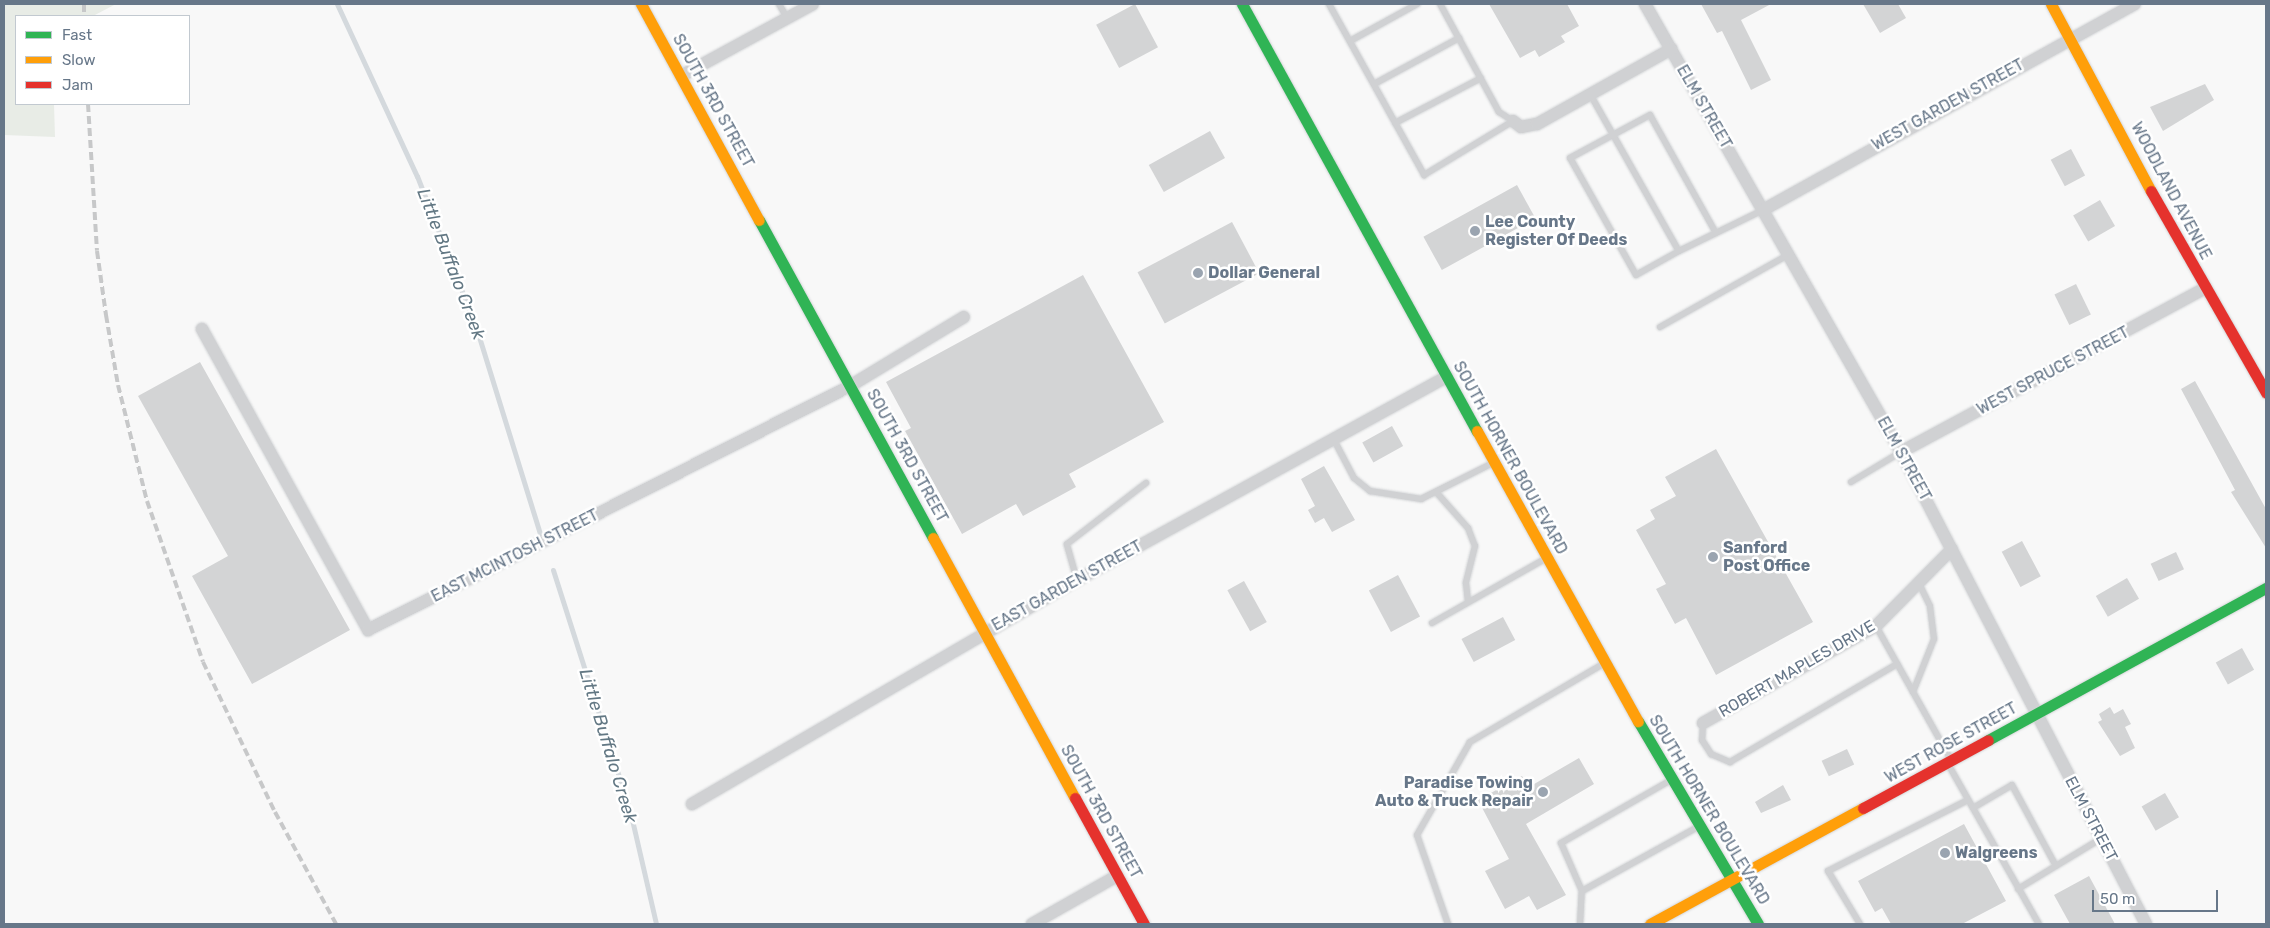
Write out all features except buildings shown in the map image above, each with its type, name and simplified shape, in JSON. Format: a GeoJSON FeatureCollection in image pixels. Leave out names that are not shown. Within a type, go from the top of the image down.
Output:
{"type":"FeatureCollection","features":[{"type":"Feature","properties":{"kind":"street","name":"SOUTH 3RD STREET"},"geometry":{"type":"LineString","coordinates":[[641,4],[1144,924]]}},
{"type":"Feature","properties":{"kind":"street"},"geometry":{"type":"LineString","coordinates":[[680,76],[812,4]]}},
{"type":"Feature","properties":{"kind":"street","name":"SOUTH HORNER BOULEVARD"},"geometry":{"type":"LineString","coordinates":[[1242,4],[1604,664],[1758,924]]}},
{"type":"Feature","properties":{"kind":"street","name":"ELM STREET"},"geometry":{"type":"LineString","coordinates":[[1645,4],[1901,452],[2146,924]]}},
{"type":"Feature","properties":{"kind":"street","name":"WOODLAND AVENUE"},"geometry":{"type":"LineString","coordinates":[[2050,4],[2204,289],[2266,393]]}},
{"type":"Feature","properties":{"kind":"street","name":"WEST GARDEN STREET"},"geometry":{"type":"LineString","coordinates":[[1763,210],[2069,38],[2135,4]]}},
{"type":"Feature","properties":{"kind":"street"},"geometry":{"type":"LineString","coordinates":[[1513,121],[1521,127],[1538,124],[1671,49]]}},
{"type":"Feature","properties":{"kind":"street","name":"WEST SPRUCE STREET"},"geometry":{"type":"LineString","coordinates":[[1901,452],[2204,289]]}},
{"type":"Feature","properties":{"kind":"street","name":"EAST MCINTOSH STREET"},"geometry":{"type":"LineString","coordinates":[[202,329],[368,630],[850,386],[964,317]]}},
{"type":"Feature","properties":{"kind":"street","name":"EAST GARDEN STREET"},"geometry":{"type":"LineString","coordinates":[[692,804],[1077,580],[1447,377]]}},
{"type":"Feature","properties":{"kind":"street","name":"ROBERT MAPLES DRIVE"},"geometry":{"type":"LineString","coordinates":[[1703,723],[1876,626],[1952,549]]}},
{"type":"Feature","properties":{"kind":"street","name":"WEST ROSE STREET"},"geometry":{"type":"LineString","coordinates":[[1650,924],[2266,588]]}},
{"type":"Feature","properties":{"kind":"street"},"geometry":{"type":"LineString","coordinates":[[1032,924],[1117,876]]}},
{"type":"Feature","properties":{"kind":"lane"},"geometry":{"type":"LineString","coordinates":[[779,4],[787,18]]}},
{"type":"Feature","properties":{"kind":"lane"},"geometry":{"type":"LineString","coordinates":[[1330,4],[1424,175],[1513,121],[1499,112],[1440,4]]}},
{"type":"Feature","properties":{"kind":"lane"},"geometry":{"type":"LineString","coordinates":[[1350,41],[1417,4]]}},
{"type":"Feature","properties":{"kind":"lane"},"geometry":{"type":"LineString","coordinates":[[1374,84],[1459,38]]}},
{"type":"Feature","properties":{"kind":"lane"},"geometry":{"type":"LineString","coordinates":[[1395,122],[1481,78]]}},
{"type":"Feature","properties":{"kind":"lane"},"geometry":{"type":"LineString","coordinates":[[1590,94],[1679,251]]}},
{"type":"Feature","properties":{"kind":"lane"},"geometry":{"type":"LineString","coordinates":[[1716,233],[1650,115],[1570,158],[1636,275],[1679,251],[1716,233],[1763,210]]}},
{"type":"Feature","properties":{"kind":"lane"},"geometry":{"type":"LineString","coordinates":[[1660,327],[1788,255]]}},
{"type":"Feature","properties":{"kind":"lane"},"geometry":{"type":"LineString","coordinates":[[1333,438],[1354,478],[1370,491],[1421,499],[1437,493],[1494,463]]}},
{"type":"Feature","properties":{"kind":"lane"},"geometry":{"type":"LineString","coordinates":[[1851,482],[1901,452]]}},
{"type":"Feature","properties":{"kind":"lane"},"geometry":{"type":"LineString","coordinates":[[1077,580],[1067,544],[1146,483]]}},
{"type":"Feature","properties":{"kind":"lane"},"geometry":{"type":"LineString","coordinates":[[1437,493],[1468,528],[1475,546],[1466,583],[1468,602]]}},
{"type":"Feature","properties":{"kind":"lane"},"geometry":{"type":"LineString","coordinates":[[1432,623],[1547,559]]}},
{"type":"Feature","properties":{"kind":"lane"},"geometry":{"type":"LineString","coordinates":[[1913,692],[1934,639],[1930,606],[1919,584]]}},
{"type":"Feature","properties":{"kind":"lane"},"geometry":{"type":"LineString","coordinates":[[1876,626],[1913,692],[1968,800],[2036,923]]}},
{"type":"Feature","properties":{"kind":"lane"},"geometry":{"type":"LineString","coordinates":[[1448,924],[1417,835],[1470,742],[1604,664]]}},
{"type":"Feature","properties":{"kind":"lane"},"geometry":{"type":"LineString","coordinates":[[1703,723],[1702,740],[1710,754],[1730,762],[1897,664]]}},
{"type":"Feature","properties":{"kind":"lane"},"geometry":{"type":"LineString","coordinates":[[1580,924],[1582,891],[1561,843],[1672,779]]}},
{"type":"Feature","properties":{"kind":"lane"},"geometry":{"type":"LineString","coordinates":[[1973,808],[2012,785],[2056,866]]}},
{"type":"Feature","properties":{"kind":"lane"},"geometry":{"type":"LineString","coordinates":[[1860,924],[1828,872],[1968,800]]}},
{"type":"Feature","properties":{"kind":"lane"},"geometry":{"type":"LineString","coordinates":[[1582,891],[1700,827]]}},
{"type":"Feature","properties":{"kind":"lane"},"geometry":{"type":"LineString","coordinates":[[2018,889],[2102,838]]}},
{"type":"Feature","properties":{"kind":"shaded area"},"geometry":{"type":"Polygon","coordinates":[[[4,4],[116,4],[95,15],[15,15],[15,105],[54,105],[55,137],[4,135],[4,4]]]}},
{"type":"Feature","properties":{"kind":"waterway","name":"Little Buffalo Creek"},"geometry":{"type":"LineString","coordinates":[[337,4],[417,176],[476,327],[540,534]]}},
{"type":"Feature","properties":{"kind":"waterway","name":"Little Buffalo Creek"},"geometry":{"type":"LineString","coordinates":[[553,570],[630,811],[656,924]]}},
{"type":"Feature","properties":{"kind":"railway"},"geometry":{"type":"LineString","coordinates":[[84,4],[84,15]]}},
{"type":"Feature","properties":{"kind":"railway"},"geometry":{"type":"LineString","coordinates":[[88,105],[97,251],[106,315],[118,385],[147,501],[203,662],[275,812],[336,924]]}},
{"type":"Feature","properties":{"kind":"traffic: fast"},"geometry":{"type":"LineString","coordinates":[[1242,4],[1477,431]]}},
{"type":"Feature","properties":{"kind":"traffic: fast"},"geometry":{"type":"LineString","coordinates":[[759,220],[933,538]]}},
{"type":"Feature","properties":{"kind":"traffic: fast"},"geometry":{"type":"LineString","coordinates":[[1988,740],[2266,588]]}},
{"type":"Feature","properties":{"kind":"traffic: fast"},"geometry":{"type":"LineString","coordinates":[[1638,721],[1758,924]]}},
{"type":"Feature","properties":{"kind":"traffic: slow"},"geometry":{"type":"LineString","coordinates":[[641,4],[759,220]]}},
{"type":"Feature","properties":{"kind":"traffic: slow"},"geometry":{"type":"LineString","coordinates":[[2051,4],[2151,191]]}},
{"type":"Feature","properties":{"kind":"traffic: slow"},"geometry":{"type":"LineString","coordinates":[[1477,431],[1638,721]]}},
{"type":"Feature","properties":{"kind":"traffic: slow"},"geometry":{"type":"LineString","coordinates":[[933,538],[1075,798]]}},
{"type":"Feature","properties":{"kind":"traffic: slow"},"geometry":{"type":"LineString","coordinates":[[1650,924],[1863,808]]}},
{"type":"Feature","properties":{"kind":"traffic: jam"},"geometry":{"type":"LineString","coordinates":[[2151,191],[2266,393]]}},
{"type":"Feature","properties":{"kind":"traffic: jam"},"geometry":{"type":"LineString","coordinates":[[1863,808],[1988,740]]}},
{"type":"Feature","properties":{"kind":"traffic: jam"},"geometry":{"type":"LineString","coordinates":[[1075,798],[1144,924]]}},
{"type":"Feature","properties":{"kind":"place","name":"Lee County Register Of Deeds"},"geometry":{"type":"Point","coordinates":[1475,231]}},
{"type":"Feature","properties":{"kind":"place","name":"Dollar General"},"geometry":{"type":"Point","coordinates":[1198,273]}},
{"type":"Feature","properties":{"kind":"place","name":"Sanford Post Office"},"geometry":{"type":"Point","coordinates":[1713,557]}},
{"type":"Feature","properties":{"kind":"place","name":"Paradise Towing Auto & Truck Repair"},"geometry":{"type":"Point","coordinates":[1543,792]}},
{"type":"Feature","properties":{"kind":"place","name":"Walgreens"},"geometry":{"type":"Point","coordinates":[1945,853]}}]}
